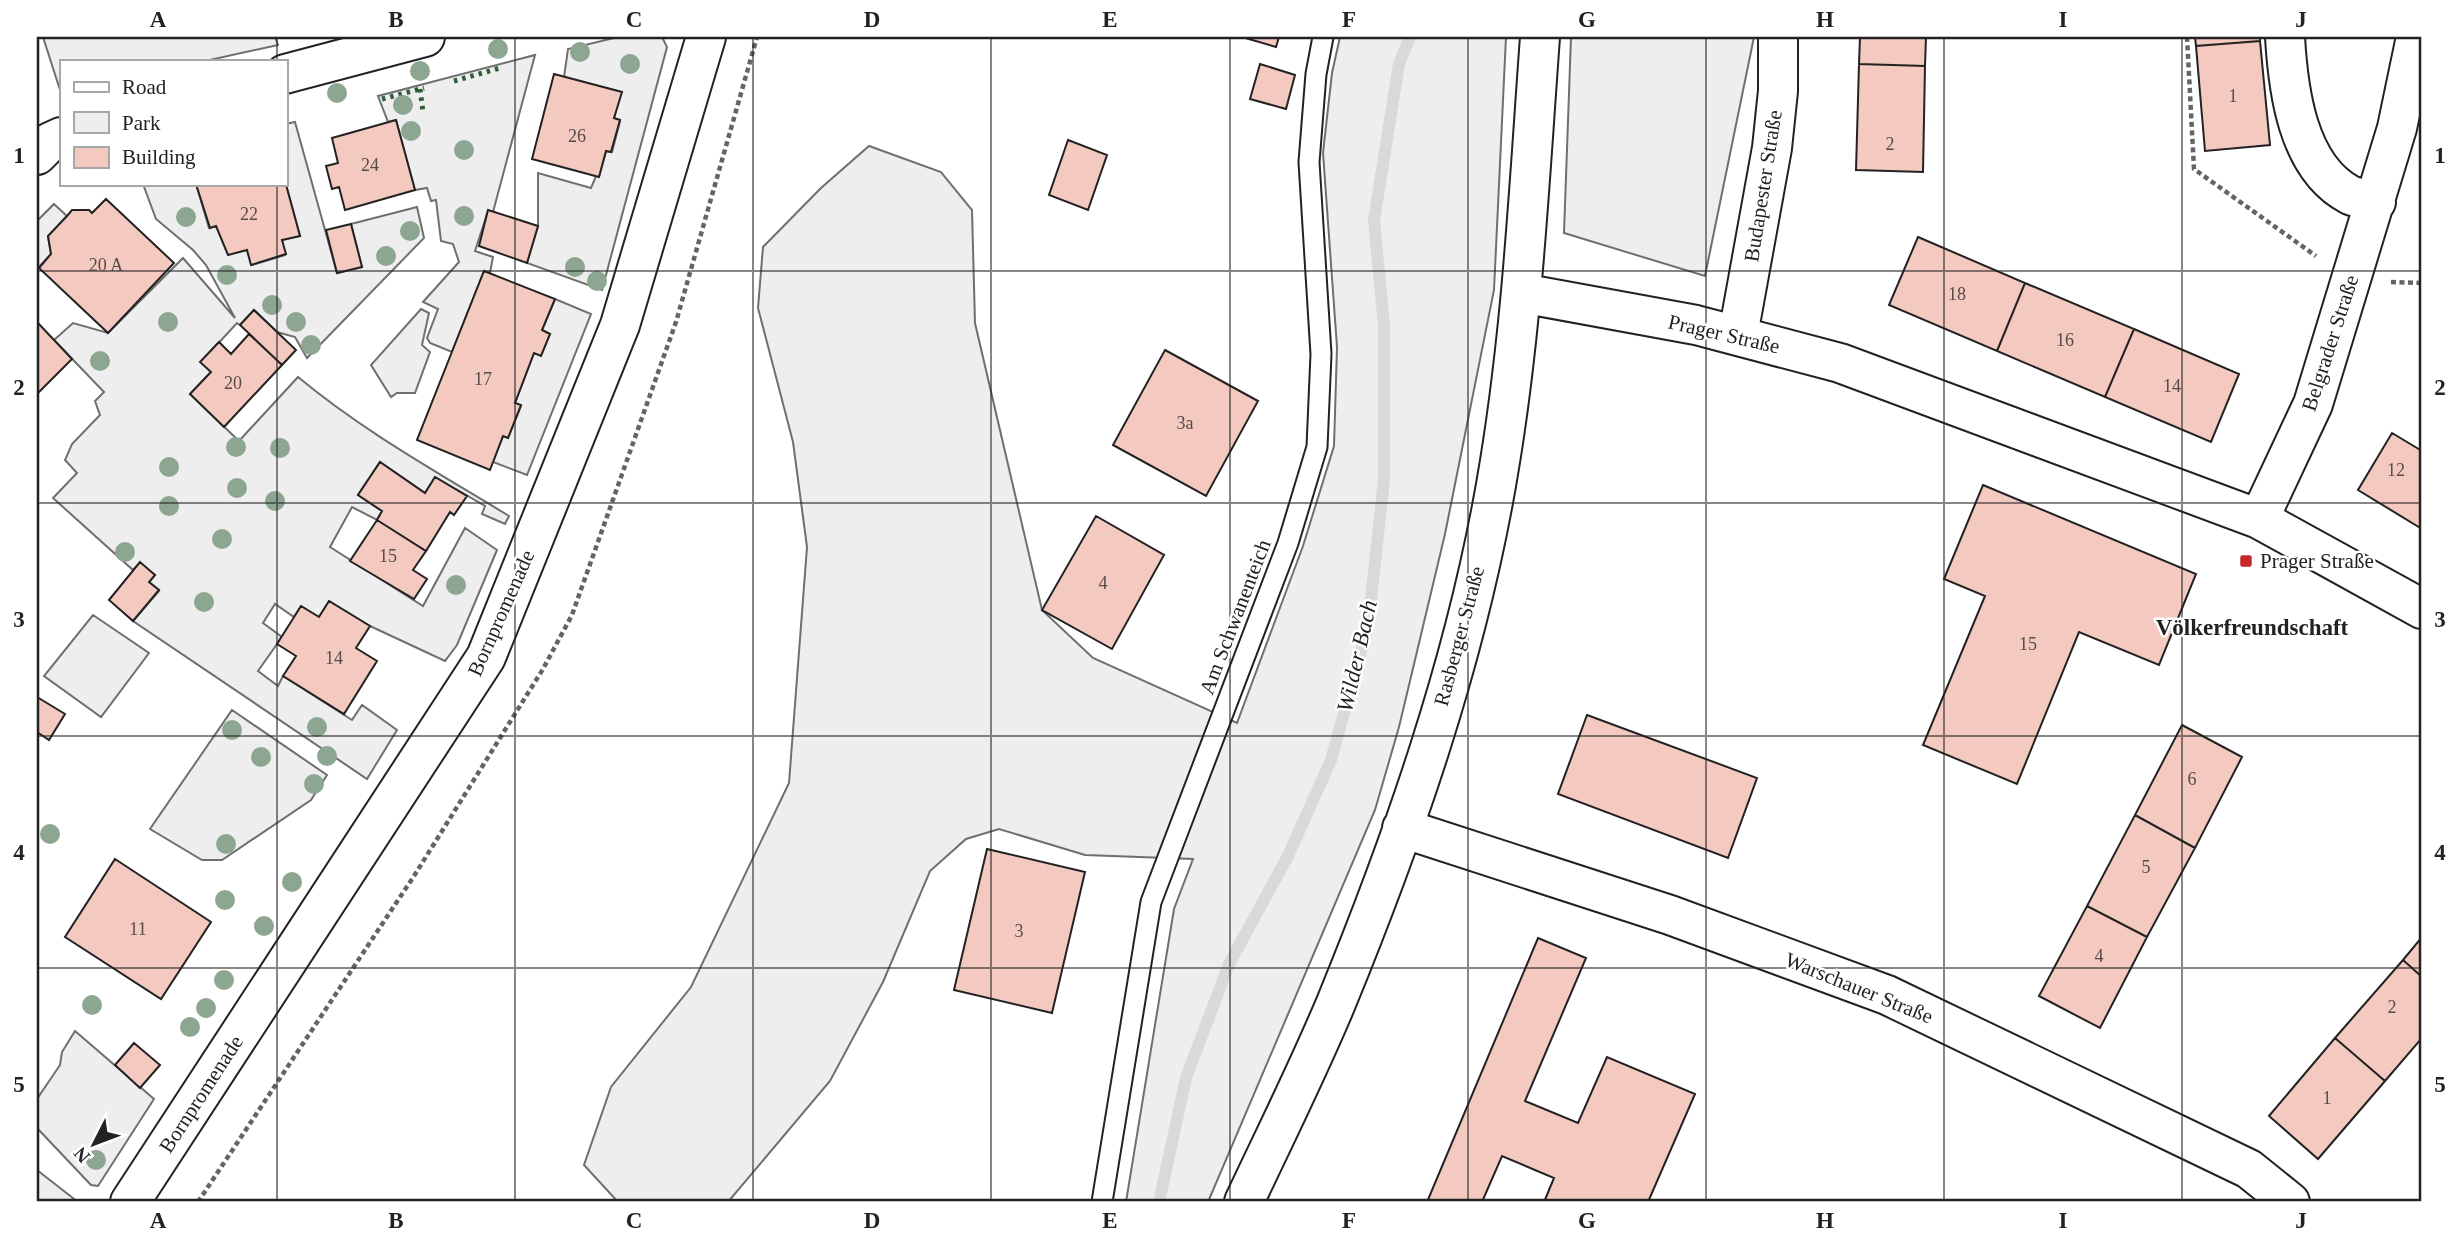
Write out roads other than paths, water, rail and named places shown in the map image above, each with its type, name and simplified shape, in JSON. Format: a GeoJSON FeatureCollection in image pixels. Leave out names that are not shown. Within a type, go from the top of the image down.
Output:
{"type":"FeatureCollection","features":[{"type":"Feature","properties":{"kind":"street"},"geometry":{"type":"LineString","coordinates":[[287,74],[425,37]]}},
{"type":"Feature","properties":{"kind":"street","name":"Bornpromenade"},"geometry":{"type":"LineString","coordinates":[[130,1202],[486,657],[623,316],[706,37]]}},
{"type":"Feature","properties":{"kind":"street","name":"Rasberger Straße"},"geometry":{"type":"LineString","coordinates":[[1244,1202],[1335,1004],[1402,828],[1455,657],[1496,487],[1521,293],[1540,37]]}},
{"type":"Feature","properties":{"kind":"street","name":"Budapester Straße"},"geometry":{"type":"LineString","coordinates":[[1738,335],[1767,186],[1778,91],[1778,37]]}},
{"type":"Feature","properties":{"kind":"street"},"geometry":{"type":"LineString","coordinates":[[2285,37],[2288,84],[2300,133],[2326,175],[2350,194],[2376,202]]}},
{"type":"Feature","properties":{"kind":"street","name":"Belgrader Straße"},"geometry":{"type":"LineString","coordinates":[[2259,519],[2313,404],[2398,128],[2416,37]]}},
{"type":"Feature","properties":{"kind":"street","name":"Prager Straße"},"geometry":{"type":"LineString","coordinates":[[1521,293],[1738,335],[1840,363],[2259,519],[2422,609]]}},
{"type":"Feature","properties":{"kind":"street","name":"Warschauer Straße"},"geometry":{"type":"LineString","coordinates":[[1402,828],[1670,915],[1886,995],[2249,1169],[2290,1202]]}},
{"type":"Feature","properties":{"kind":"lane","name":"Am Schwanenteich"},"geometry":{"type":"LineString","coordinates":[[1102,1202],[1151,902],[1288,543],[1317,447],[1321,354],[1309,162],[1316,74],[1323,37]]}},
{"type":"Feature","properties":{"kind":"waterway","name":"Wilder Bach"},"geometry":{"type":"LineString","coordinates":[[1159,1202],[1186,1078],[1229,964],[1288,856],[1331,760],[1368,626],[1384,480],[1384,326],[1374,220],[1399,64],[1410,37]]}},
{"type":"Feature","properties":{"kind":"place","name":"Prager Straße"},"geometry":{"type":"Point","coordinates":[2246,561]}},
{"type":"Feature","properties":{"kind":"district","name":"Völkerfreundschaft"},"geometry":{"type":"Point","coordinates":[2252,627]}}]}
